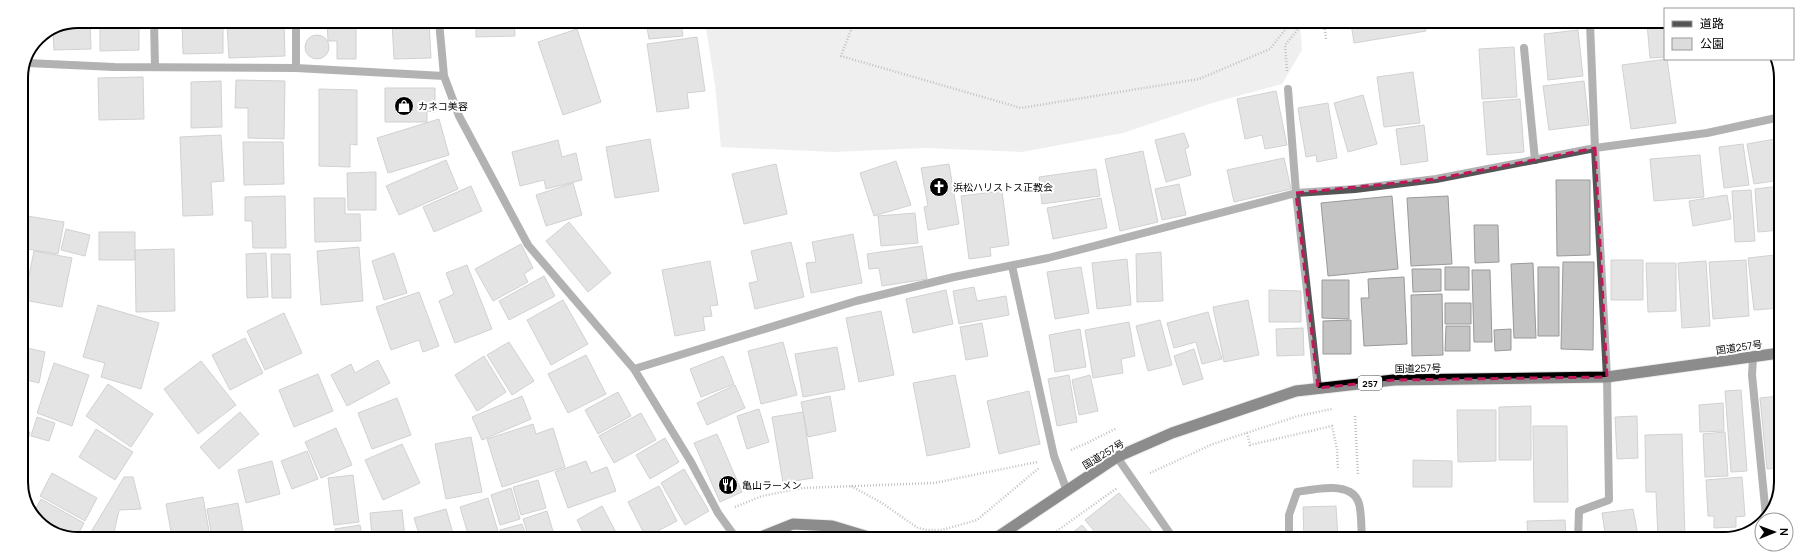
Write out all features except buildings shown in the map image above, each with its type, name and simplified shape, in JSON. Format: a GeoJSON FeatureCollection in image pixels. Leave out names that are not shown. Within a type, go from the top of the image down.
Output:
{"type":"FeatureCollection","features":[{"type":"Feature","properties":{"kind":"highway","name":"国道257号"},"geometry":{"type":"LineString","coordinates":[[1005,532],[1117,457],[1172,433],[1296,391],[1394,380],[1607,377],[1774,354]]}},
{"type":"Feature","properties":{"kind":"highway"},"geometry":{"type":"LineString","coordinates":[[773,532],[793,524],[832,526],[852,532]]}},
{"type":"Feature","properties":{"kind":"street"},"geometry":{"type":"LineString","coordinates":[[154,28],[155,66]]}},
{"type":"Feature","properties":{"kind":"street"},"geometry":{"type":"LineString","coordinates":[[296,28],[296,68]]}},
{"type":"Feature","properties":{"kind":"street"},"geometry":{"type":"LineString","coordinates":[[440,28],[444,76],[459,116],[528,245],[634,369],[691,462],[718,513],[732,532]]}},
{"type":"Feature","properties":{"kind":"street"},"geometry":{"type":"LineString","coordinates":[[1578,532],[1579,511],[1609,500],[1607,377],[1590,28]]}},
{"type":"Feature","properties":{"kind":"street"},"geometry":{"type":"LineString","coordinates":[[1524,48],[1535,160]]}},
{"type":"Feature","properties":{"kind":"street"},"geometry":{"type":"LineString","coordinates":[[31,63],[114,67],[155,66],[296,68],[444,76]]}},
{"type":"Feature","properties":{"kind":"street"},"geometry":{"type":"LineString","coordinates":[[1288,89],[1296,194],[1318,388]]}},
{"type":"Feature","properties":{"kind":"street"},"geometry":{"type":"LineString","coordinates":[[634,369],[856,301],[954,277],[1012,266],[1296,194],[1355,189],[1436,179],[1595,148],[1707,133],[1774,119]]}},
{"type":"Feature","properties":{"kind":"street"},"geometry":{"type":"LineString","coordinates":[[1012,266],[1054,456],[1067,491]]}},
{"type":"Feature","properties":{"kind":"street"},"geometry":{"type":"LineString","coordinates":[[1753,357],[1752,375],[1765,511]]}},
{"type":"Feature","properties":{"kind":"street"},"geometry":{"type":"LineString","coordinates":[[1117,457],[1168,532]]}},
{"type":"Feature","properties":{"kind":"street"},"geometry":{"type":"LineString","coordinates":[[1289,532],[1288,515],[1297,492],[1339,488],[1346,489],[1353,493],[1359,502],[1361,532]]}},
{"type":"Feature","properties":{"kind":"path"},"geometry":{"type":"LineString","coordinates":[[852,28],[841,56],[1021,108],[1199,79],[1270,49],[1286,28]]}},
{"type":"Feature","properties":{"kind":"path"},"geometry":{"type":"LineString","coordinates":[[1288,89],[1285,45],[1299,28]]}},
{"type":"Feature","properties":{"kind":"path"},"geometry":{"type":"LineString","coordinates":[[1325,28],[1326,39]]}},
{"type":"Feature","properties":{"kind":"path"},"geometry":{"type":"LineString","coordinates":[[1055,532],[1116,488],[1213,444],[1298,416],[1336,409]]}},
{"type":"Feature","properties":{"kind":"path"},"geometry":{"type":"LineString","coordinates":[[1355,416],[1358,477]]}},
{"type":"Feature","properties":{"kind":"path"},"geometry":{"type":"LineString","coordinates":[[1247,433],[1250,444],[1332,426],[1337,449],[1339,488]]}},
{"type":"Feature","properties":{"kind":"path"},"geometry":{"type":"LineString","coordinates":[[718,513],[762,496],[803,488],[934,483],[1032,464],[1087,444],[1117,428]]}},
{"type":"Feature","properties":{"kind":"path"},"geometry":{"type":"LineString","coordinates":[[851,486],[882,503],[918,528],[927,530],[942,530],[977,520],[1054,456]]}},
{"type":"Feature","properties":{"kind":"highlighted area"},"geometry":{"type":"Polygon","coordinates":[[[1595,148],[1607,377],[1394,380],[1318,388],[1296,193],[1436,179],[1595,148]]]}},
{"type":"Feature","properties":{"kind":"green space"},"geometry":{"type":"Polygon","coordinates":[[[706,28],[1300,28],[1302,50],[1282,84],[1212,103],[1123,133],[1022,152],[926,148],[833,152],[721,147],[715,85],[706,28]]]}},
{"type":"Feature","properties":{"kind":"place","name":"カネコ美容"},"geometry":{"type":"Point","coordinates":[404,106]}},
{"type":"Feature","properties":{"kind":"place","name":"浜松ハリストス正教会"},"geometry":{"type":"Point","coordinates":[939,187]}},
{"type":"Feature","properties":{"kind":"place","name":"亀山ラーメン"},"geometry":{"type":"Point","coordinates":[728,485]}}]}
